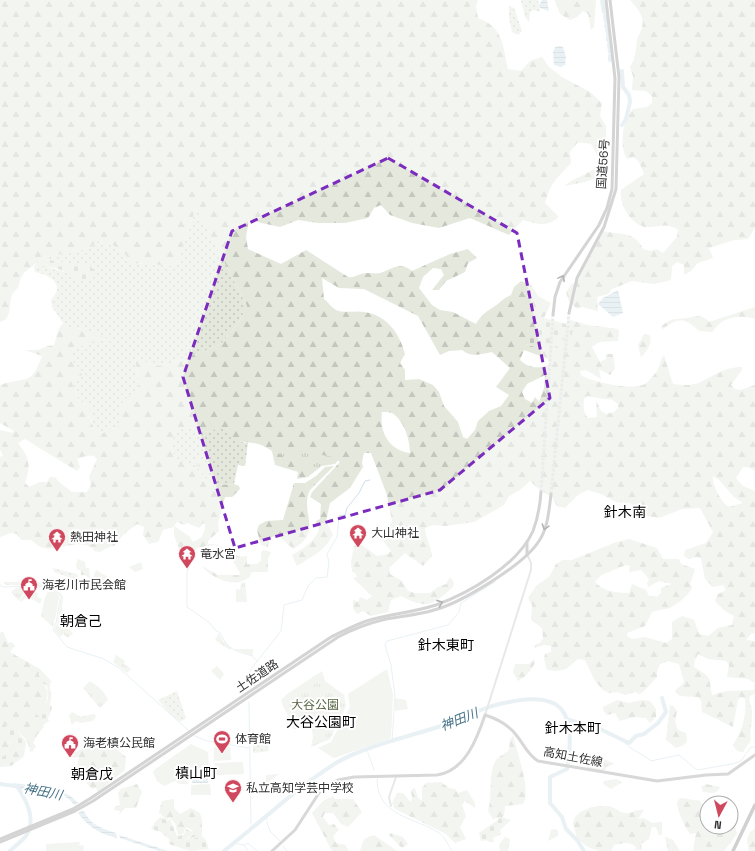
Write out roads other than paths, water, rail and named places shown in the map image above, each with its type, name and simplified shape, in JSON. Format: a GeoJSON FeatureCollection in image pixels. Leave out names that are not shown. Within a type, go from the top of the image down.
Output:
{"type":"FeatureCollection","features":[{"type":"Feature","properties":{"kind":"highway","name":"国道56号"},"geometry":{"type":"LineString","coordinates":[[554,315],[555,297],[560,282],[599,225],[607,208],[612,189],[614,166],[615,78],[606,0]]}},
{"type":"Feature","properties":{"kind":"highway","name":"国道56号"},"geometry":{"type":"LineString","coordinates":[[569,313],[577,278],[604,227],[616,189],[619,76],[617,44],[610,0]]}},
{"type":"Feature","properties":{"kind":"highway"},"geometry":{"type":"LineString","coordinates":[[527,554],[527,542],[537,520],[541,492]]}},
{"type":"Feature","properties":{"kind":"highway"},"geometry":{"type":"LineString","coordinates":[[516,555],[527,554],[540,540],[544,532],[551,494]]}},
{"type":"Feature","properties":{"kind":"highway","name":"土佐道路"},"geometry":{"type":"LineString","coordinates":[[81,806],[331,637],[369,620],[420,609],[451,599],[492,575],[516,555],[527,542]]}},
{"type":"Feature","properties":{"kind":"highway","name":"土佐道路"},"geometry":{"type":"LineString","coordinates":[[0,839],[75,810],[338,637],[369,623],[428,612],[454,602],[496,578],[527,554]]}},
{"type":"Feature","properties":{"kind":"highway"},"geometry":{"type":"LineString","coordinates":[[733,851],[755,805]]}},
{"type":"Feature","properties":{"kind":"highway","name":"土佐道路"},"geometry":{"type":"LineString","coordinates":[[0,842],[23,831]]}},
{"type":"Feature","properties":{"kind":"main road","name":"高知土佐線"},"geometry":{"type":"LineString","coordinates":[[485,715],[507,725],[517,735],[529,754],[538,761],[656,781],[728,774],[755,755]]}},
{"type":"Feature","properties":{"kind":"main road"},"geometry":{"type":"LineString","coordinates":[[272,851],[295,830],[315,798],[328,785],[338,780],[354,777],[437,775],[450,771],[474,746],[485,715]]}},
{"type":"Feature","properties":{"kind":"street"},"geometry":{"type":"LineString","coordinates":[[485,715],[530,574],[531,566],[527,554]]}},
{"type":"Feature","properties":{"kind":"street"},"geometry":{"type":"LineString","coordinates":[[391,806],[389,797],[396,776]]}},
{"type":"Feature","properties":{"kind":"waterway"},"geometry":{"type":"LineString","coordinates":[[602,0],[604,12]]}},
{"type":"Feature","properties":{"kind":"waterway"},"geometry":{"type":"LineString","coordinates":[[605,16],[606,22]]}},
{"type":"Feature","properties":{"kind":"waterway"},"geometry":{"type":"LineString","coordinates":[[607,30],[608,34]]}},
{"type":"Feature","properties":{"kind":"waterway"},"geometry":{"type":"LineString","coordinates":[[609,44],[610,52]]}},
{"type":"Feature","properties":{"kind":"waterway"},"geometry":{"type":"LineString","coordinates":[[622,71],[623,87],[629,95],[630,102],[626,119],[622,125]]}},
{"type":"Feature","properties":{"kind":"waterway"},"geometry":{"type":"LineString","coordinates":[[248,688],[251,669],[281,631],[284,605],[302,600],[308,586],[316,578],[327,577],[329,562],[327,554],[337,537],[339,516],[345,515],[347,508],[359,493],[365,481],[370,480]]}},
{"type":"Feature","properties":{"kind":"waterway"},"geometry":{"type":"LineString","coordinates":[[188,565],[191,555]]}},
{"type":"Feature","properties":{"kind":"waterway"},"geometry":{"type":"LineString","coordinates":[[189,567],[187,572],[187,607],[210,623],[215,630],[220,633],[227,645],[234,650],[252,656],[257,661]]}},
{"type":"Feature","properties":{"kind":"waterway"},"geometry":{"type":"LineString","coordinates":[[392,742],[395,696],[391,665],[385,645],[387,641],[448,625],[459,612],[461,603],[495,582]]}},
{"type":"Feature","properties":{"kind":"waterway"},"geometry":{"type":"LineString","coordinates":[[0,585],[3,587],[33,586],[51,588],[60,600],[56,623],[53,630],[67,647],[104,659],[119,668],[188,730]]}},
{"type":"Feature","properties":{"kind":"waterway"},"geometry":{"type":"LineString","coordinates":[[566,719],[600,729],[629,743],[636,736],[644,734],[658,723],[666,712],[662,698]]}},
{"type":"Feature","properties":{"kind":"waterway","name":"神田川"},"geometry":{"type":"LineString","coordinates":[[224,851],[307,783],[347,757],[374,746],[444,725],[489,707],[530,699],[543,700],[555,704],[566,716],[570,734],[567,769],[550,777],[550,803],[562,817],[566,829],[577,840],[584,851]]}},
{"type":"Feature","properties":{"kind":"waterway"},"geometry":{"type":"LineString","coordinates":[[249,702],[251,824]]}},
{"type":"Feature","properties":{"kind":"waterway"},"geometry":{"type":"LineString","coordinates":[[195,736],[207,741],[249,748]]}},
{"type":"Feature","properties":{"kind":"waterway"},"geometry":{"type":"LineString","coordinates":[[624,742],[651,761],[679,755],[697,770],[741,761],[751,747],[755,747]]}},
{"type":"Feature","properties":{"kind":"waterway"},"geometry":{"type":"LineString","coordinates":[[368,753],[374,770]]}},
{"type":"Feature","properties":{"kind":"waterway"},"geometry":{"type":"LineString","coordinates":[[377,779],[379,792],[383,801],[390,809],[439,833],[445,839],[452,851]]}},
{"type":"Feature","properties":{"kind":"waterway","name":"神田川"},"geometry":{"type":"LineString","coordinates":[[0,784],[15,786]]}},
{"type":"Feature","properties":{"kind":"waterway"},"geometry":{"type":"LineString","coordinates":[[10,851],[26,836],[30,823],[27,803],[17,786]]}},
{"type":"Feature","properties":{"kind":"waterway"},"geometry":{"type":"LineString","coordinates":[[267,822],[270,831],[280,841]]}},
{"type":"Feature","properties":{"kind":"waterway","name":"神田川"},"geometry":{"type":"LineString","coordinates":[[233,843],[237,844]]}},
{"type":"Feature","properties":{"kind":"waterway"},"geometry":{"type":"LineString","coordinates":[[244,845],[248,843],[257,851]]}},
{"type":"Feature","properties":{"kind":"waterway"},"geometry":{"type":"LineString","coordinates":[[238,844],[244,845],[248,851]]}},
{"type":"Feature","properties":{"kind":"waterway"},"geometry":{"type":"LineString","coordinates":[[283,846],[287,851]]}},
{"type":"Feature","properties":{"kind":"tunnel"},"geometry":{"type":"LineString","coordinates":[[551,494],[569,313]]}},
{"type":"Feature","properties":{"kind":"tunnel"},"geometry":{"type":"LineString","coordinates":[[541,492],[553,315]]}},
{"type":"Feature","properties":{"kind":"place","name":"大山神社"},"geometry":{"type":"Point","coordinates":[358,548]}},
{"type":"Feature","properties":{"kind":"place","name":"熱田神社"},"geometry":{"type":"Point","coordinates":[57,552]}},
{"type":"Feature","properties":{"kind":"place","name":"竜水宮"},"geometry":{"type":"Point","coordinates":[187,569]}},
{"type":"Feature","properties":{"kind":"place","name":"海老川市民会館"},"geometry":{"type":"Point","coordinates":[29,600]}},
{"type":"Feature","properties":{"kind":"place","name":"体育館"},"geometry":{"type":"Point","coordinates":[222,754]}},
{"type":"Feature","properties":{"kind":"place","name":"海老槙公民館"},"geometry":{"type":"Point","coordinates":[70,758]}},
{"type":"Feature","properties":{"kind":"place","name":"私立高知学芸中学校"},"geometry":{"type":"Point","coordinates":[233,803]}},
{"type":"Feature","properties":{"kind":"district","name":"針木南"},"geometry":{"type":"Point","coordinates":[625,512]}},
{"type":"Feature","properties":{"kind":"district","name":"朝倉己"},"geometry":{"type":"Point","coordinates":[81,621]}},
{"type":"Feature","properties":{"kind":"district","name":"針木東町"},"geometry":{"type":"Point","coordinates":[446,645]}},
{"type":"Feature","properties":{"kind":"district","name":"大谷公園町"},"geometry":{"type":"Point","coordinates":[321,722]}},
{"type":"Feature","properties":{"kind":"district","name":"針木本町"},"geometry":{"type":"Point","coordinates":[573,728]}},
{"type":"Feature","properties":{"kind":"district","name":"槙山町"},"geometry":{"type":"Point","coordinates":[196,773]}},
{"type":"Feature","properties":{"kind":"district","name":"朝倉戊"},"geometry":{"type":"Point","coordinates":[92,774]}},
{"type":"Feature","properties":{"kind":"park label","name":"大谷公園"},"geometry":{"type":"Point","coordinates":[315,705]}}]}
